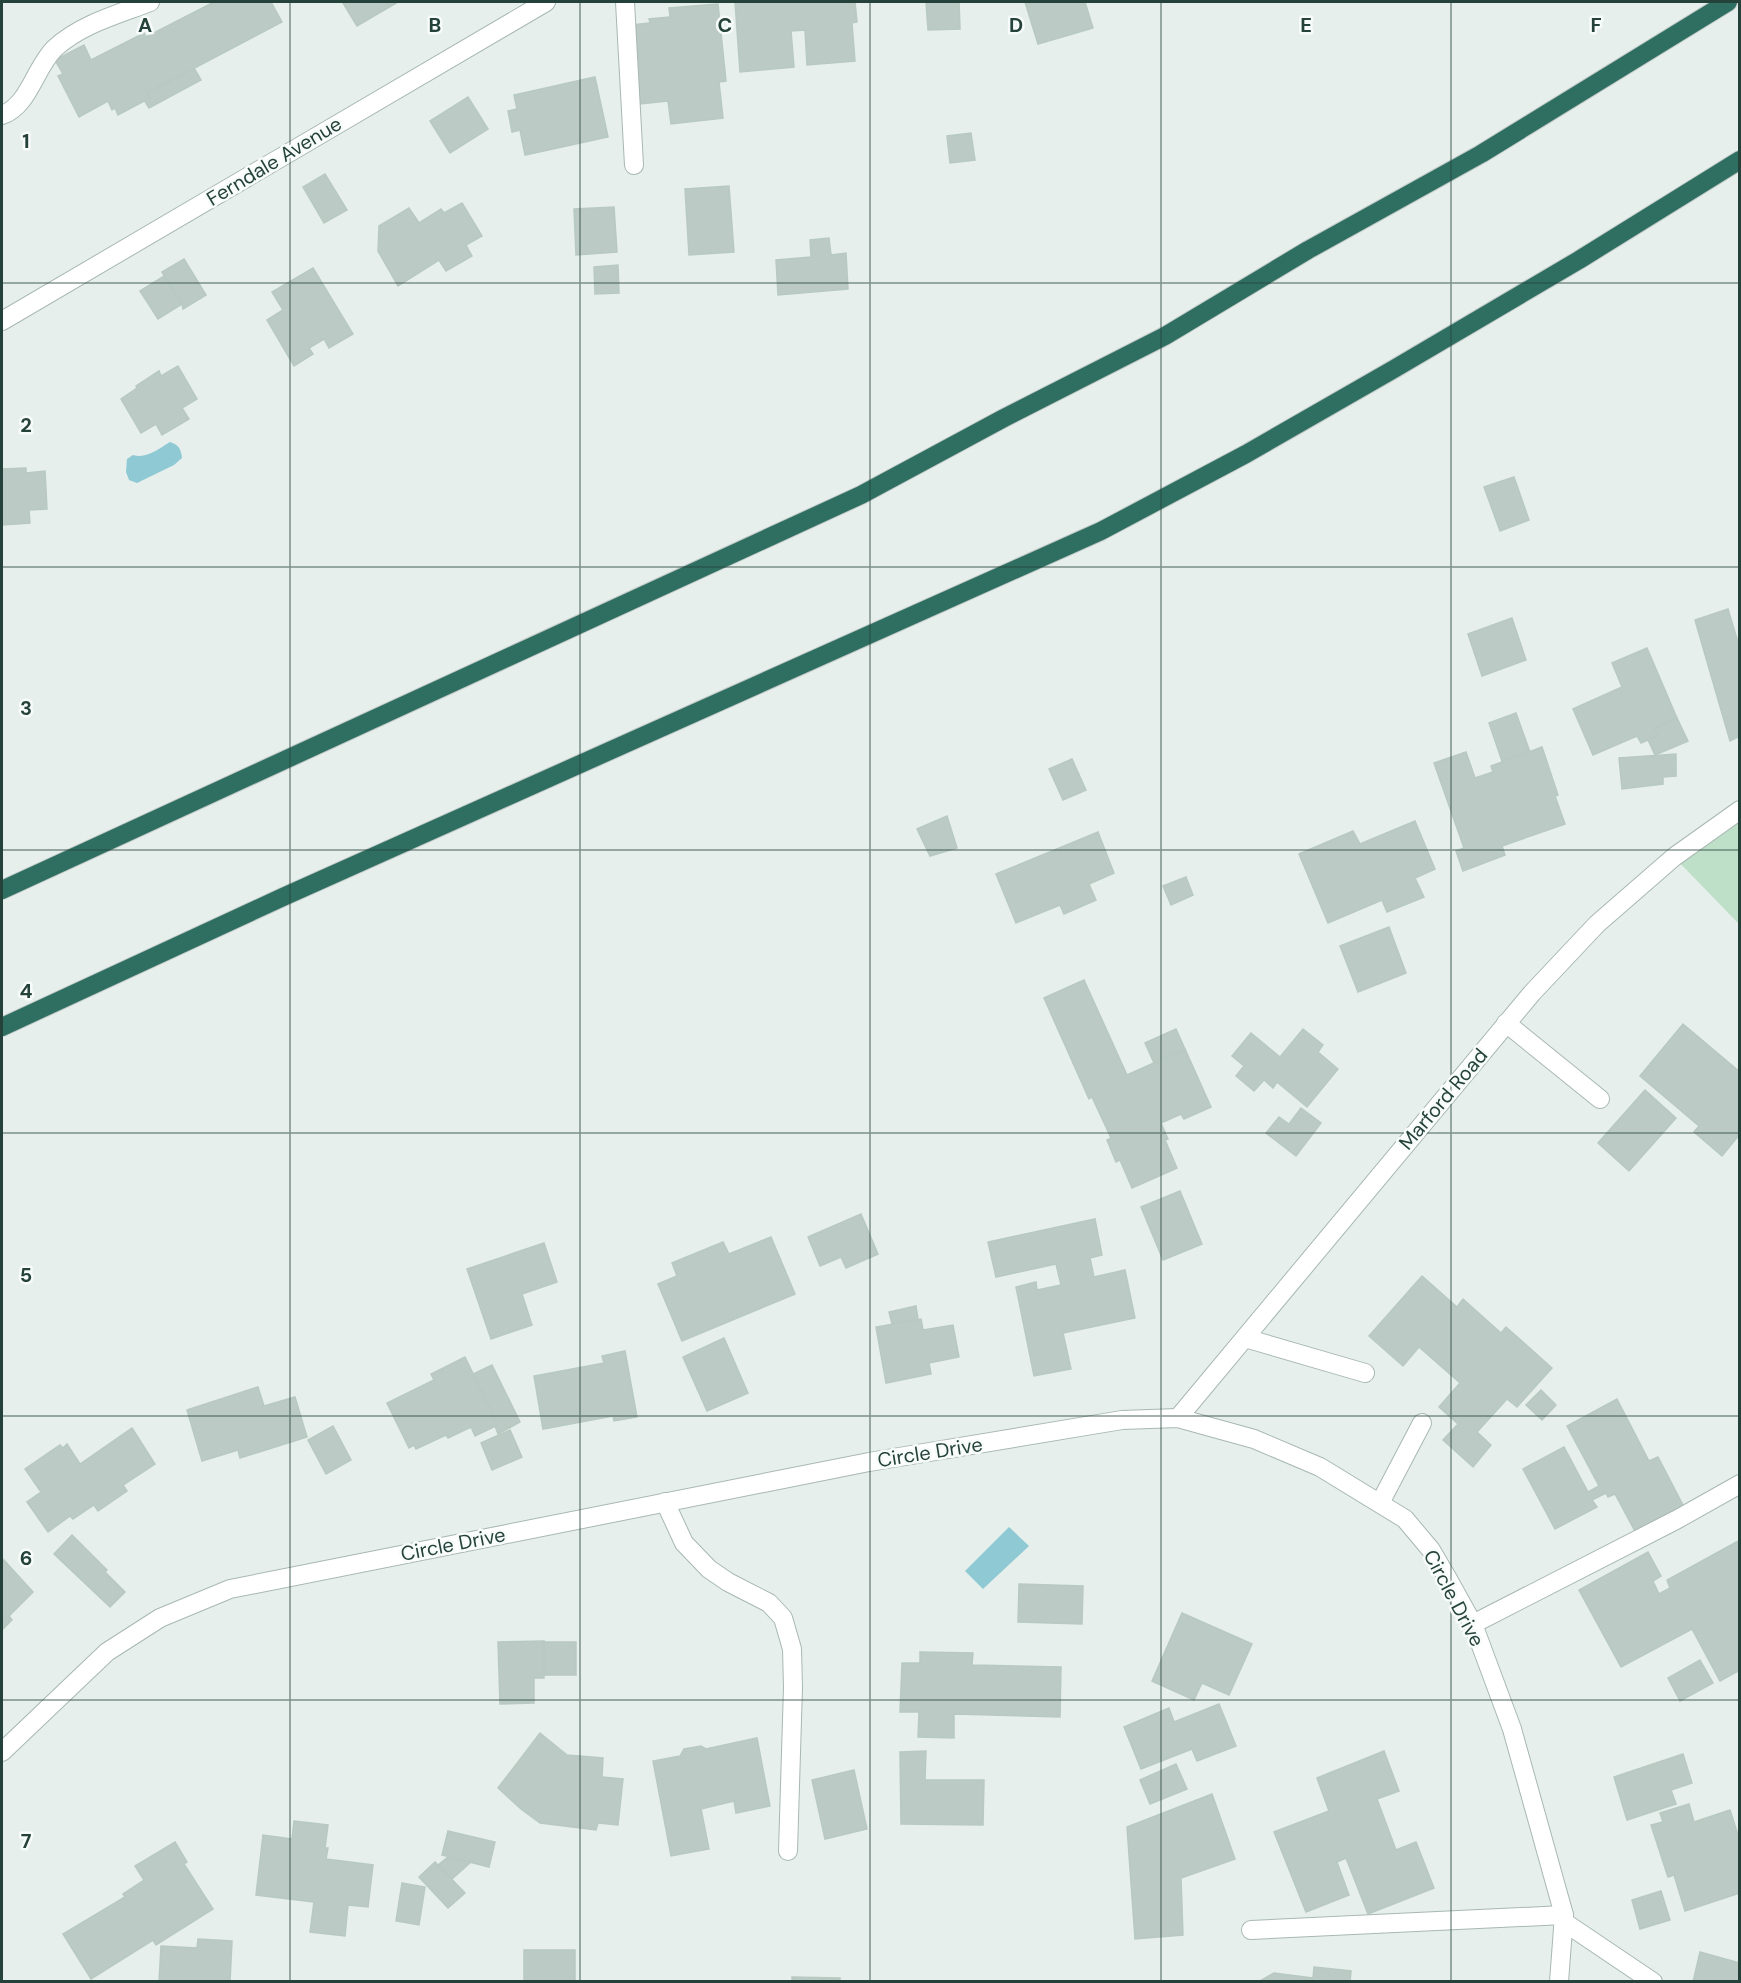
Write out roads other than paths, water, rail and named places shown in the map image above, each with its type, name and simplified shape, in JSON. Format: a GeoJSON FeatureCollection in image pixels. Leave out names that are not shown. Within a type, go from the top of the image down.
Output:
{"type":"FeatureCollection","features":[{"type":"Feature","properties":{"kind":"highway"},"geometry":{"type":"LineString","coordinates":[[2,890],[861,495],[1004,418],[1165,336],[1308,250],[1481,154],[1728,2]]}},
{"type":"Feature","properties":{"kind":"highway"},"geometry":{"type":"LineString","coordinates":[[2,1027],[283,897],[1101,531],[1246,454],[1394,369],[1579,260],[1740,160]]}},
{"type":"Feature","properties":{"kind":"street"},"geometry":{"type":"LineString","coordinates":[[2,115],[10,112],[18,103],[46,58],[70,36],[150,2]]}},
{"type":"Feature","properties":{"kind":"street","name":"Ferndale Avenue"},"geometry":{"type":"LineString","coordinates":[[2,321],[489,33],[546,2]]}},
{"type":"Feature","properties":{"kind":"street"},"geometry":{"type":"LineString","coordinates":[[625,2],[634,165]]}},
{"type":"Feature","properties":{"kind":"street","name":"Marford Road"},"geometry":{"type":"LineString","coordinates":[[1178,1418],[1532,993],[1597,924],[1674,857],[1740,810]]}},
{"type":"Feature","properties":{"kind":"street"},"geometry":{"type":"LineString","coordinates":[[1506,1023],[1599,1098]]}},
{"type":"Feature","properties":{"kind":"street"},"geometry":{"type":"LineString","coordinates":[[1245,1338],[1365,1374]]}},
{"type":"Feature","properties":{"kind":"street","name":"Circle Drive"},"geometry":{"type":"LineString","coordinates":[[2,1752],[107,1652],[160,1618],[230,1589],[869,1462],[1122,1420],[1178,1418],[1254,1438],[1320,1467],[1405,1519],[1431,1550],[1473,1624],[1512,1729],[1564,1919],[1560,1982]]}},
{"type":"Feature","properties":{"kind":"street"},"geometry":{"type":"LineString","coordinates":[[1380,1503],[1422,1423]]}},
{"type":"Feature","properties":{"kind":"street"},"geometry":{"type":"LineString","coordinates":[[1473,1624],[1676,1520],[1740,1484]]}},
{"type":"Feature","properties":{"kind":"street"},"geometry":{"type":"LineString","coordinates":[[665,1502],[684,1543],[709,1569],[728,1582],[769,1603],[783,1618],[792,1648],[793,1668],[788,1851]]}},
{"type":"Feature","properties":{"kind":"street"},"geometry":{"type":"LineString","coordinates":[[1251,1930],[1564,1919],[1653,1982]]}},
{"type":"Feature","properties":{"kind":"water"},"geometry":{"type":"Polygon","coordinates":[[[170,442],[179,448],[182,458],[174,465],[137,483],[129,480],[126,472],[127,459],[133,455],[143,456],[170,442]]]}},
{"type":"Feature","properties":{"kind":"water"},"geometry":{"type":"Polygon","coordinates":[[[1009,1527],[1029,1546],[983,1589],[965,1571],[1009,1527]]]}}]}
